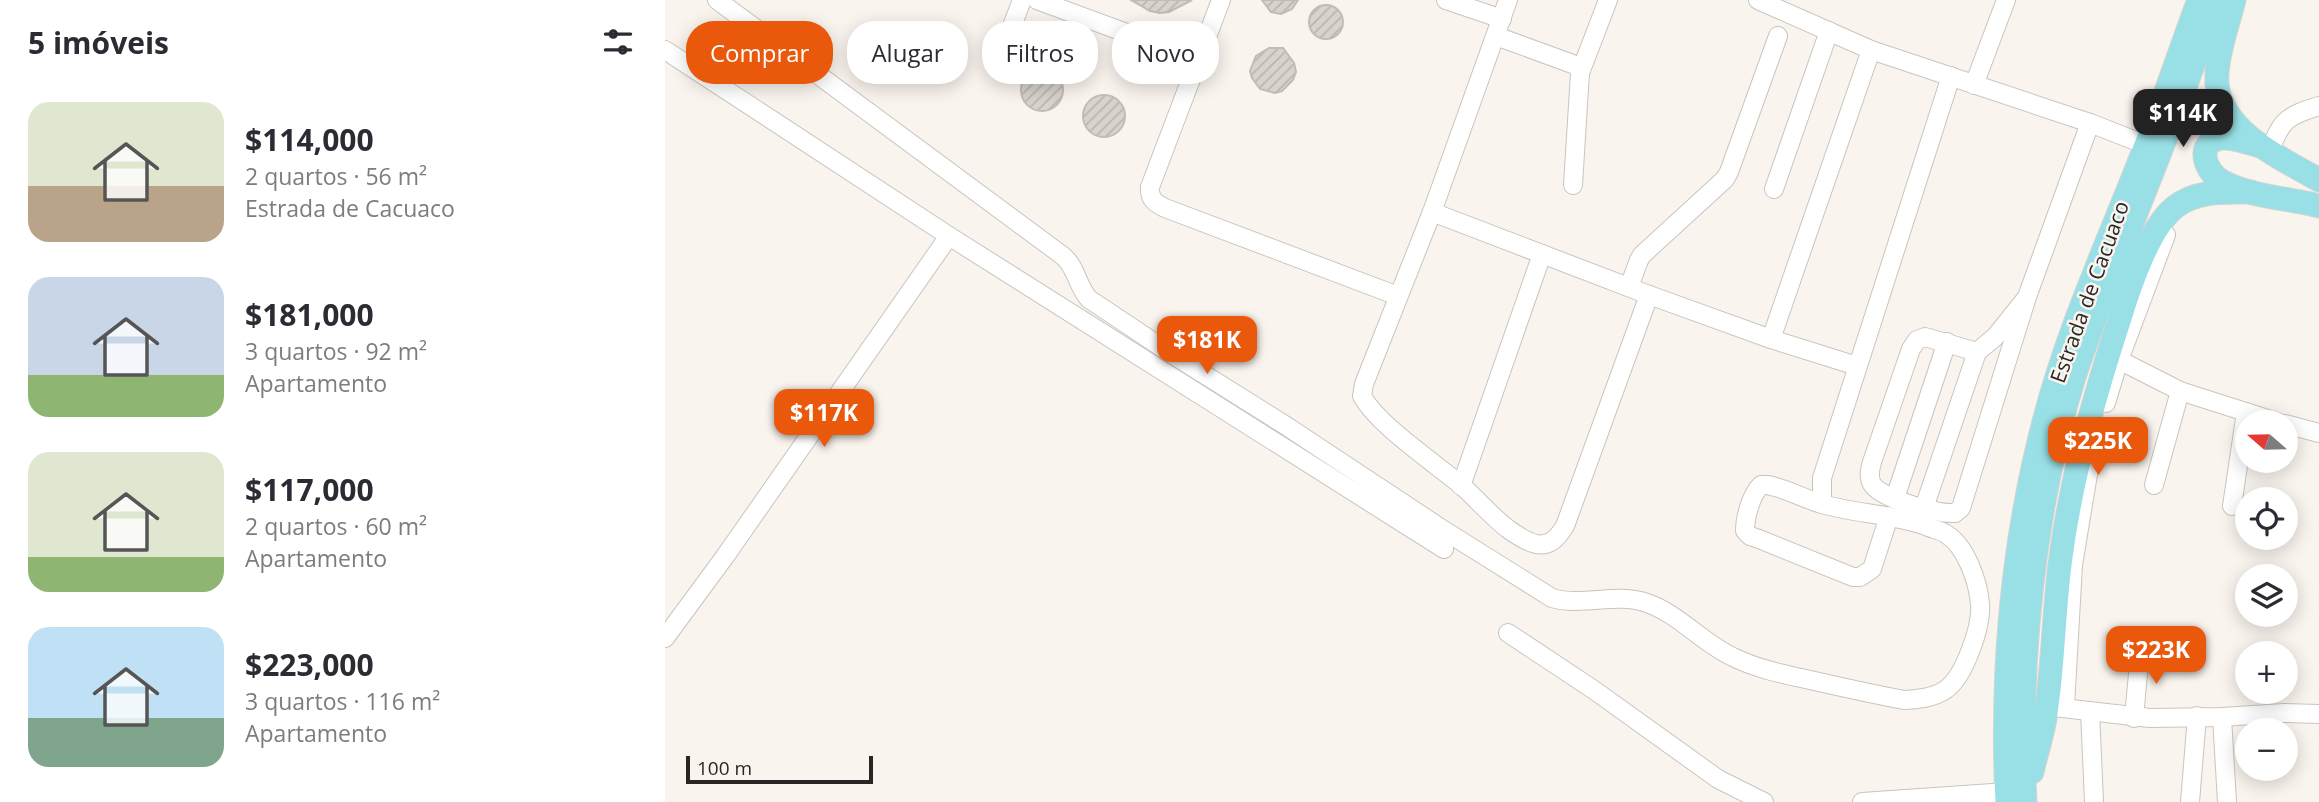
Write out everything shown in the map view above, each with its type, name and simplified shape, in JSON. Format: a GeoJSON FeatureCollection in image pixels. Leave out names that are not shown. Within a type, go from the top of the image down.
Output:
{"type":"FeatureCollection","features":[{"type":"Feature","properties":{"kind":"main road","name":"Estrada de Cacuaco"},"geometry":{"type":"LineString","coordinates":[[2016,799],[2007,667],[2014,584],[2033,470],[2048,405],[2075,320],[2146,145],[2199,0]]}},
{"type":"Feature","properties":{"kind":"main road","name":"Estrada de Cacuaco"},"geometry":{"type":"LineString","coordinates":[[2016,799],[2029,618],[2046,497],[2058,436],[2094,321],[2183,95],[2217,0]]}},
{"type":"Feature","properties":{"kind":"main road"},"geometry":{"type":"LineString","coordinates":[[2234,0],[2218,69],[2217,85],[2221,100],[2238,125],[2265,149],[2319,180]]}},
{"type":"Feature","properties":{"kind":"main road"},"geometry":{"type":"LineString","coordinates":[[2265,149],[2223,138],[2210,145],[2205,153],[2207,168],[2218,179],[2251,192],[2319,206]]}},
{"type":"Feature","properties":{"kind":"main road"},"geometry":{"type":"LineString","coordinates":[[2016,799],[2056,707],[2061,556],[2072,492],[2086,427],[2130,287],[2155,230],[2172,209],[2188,199],[2214,192],[2251,192]]}},
{"type":"Feature","properties":{"kind":"street"},"geometry":{"type":"LineString","coordinates":[[717,0],[1067,260],[1089,299],[1552,598],[1572,601],[1620,598],[1648,603],[1663,609],[1716,648],[1746,664],[1904,700],[1924,698],[1946,690],[1961,673],[1975,635],[1980,604],[1971,567],[1960,546],[1946,533],[1889,516],[1822,504],[1775,486],[1761,485],[1755,491],[1745,531],[1750,536],[1860,578],[1872,569],[1889,516]]}},
{"type":"Feature","properties":{"kind":"street"},"geometry":{"type":"LineString","coordinates":[[1014,21],[1022,0]]}},
{"type":"Feature","properties":{"kind":"street"},"geometry":{"type":"LineString","coordinates":[[1037,0],[1112,28]]}},
{"type":"Feature","properties":{"kind":"street"},"geometry":{"type":"LineString","coordinates":[[1212,21],[1220,0]]}},
{"type":"Feature","properties":{"kind":"street"},"geometry":{"type":"LineString","coordinates":[[1446,0],[1578,66],[1580,73]]}},
{"type":"Feature","properties":{"kind":"street"},"geometry":{"type":"LineString","coordinates":[[1508,0],[1362,396],[1381,419],[1508,528],[1534,544],[1547,544],[1558,537],[1565,526],[1650,295]]}},
{"type":"Feature","properties":{"kind":"street"},"geometry":{"type":"LineString","coordinates":[[1573,184],[1580,73],[1608,0]]}},
{"type":"Feature","properties":{"kind":"street"},"geometry":{"type":"LineString","coordinates":[[1758,0],[1791,6],[1829,31],[1871,50],[2090,123],[2146,145]]}},
{"type":"Feature","properties":{"kind":"street"},"geometry":{"type":"LineString","coordinates":[[1974,85],[2006,0]]}},
{"type":"Feature","properties":{"kind":"street"},"geometry":{"type":"LineString","coordinates":[[1774,189],[1829,31]]}},
{"type":"Feature","properties":{"kind":"street"},"geometry":{"type":"LineString","coordinates":[[1629,287],[1639,260],[1725,179],[1778,36]]}},
{"type":"Feature","properties":{"kind":"street"},"geometry":{"type":"LineString","coordinates":[[665,50],[949,236],[1444,549]]}},
{"type":"Feature","properties":{"kind":"street"},"geometry":{"type":"LineString","coordinates":[[1770,339],[1871,50]]}},
{"type":"Feature","properties":{"kind":"street"},"geometry":{"type":"LineString","coordinates":[[1822,504],[1822,478],[1951,76]]}},
{"type":"Feature","properties":{"kind":"street"},"geometry":{"type":"LineString","coordinates":[[1188,84],[1150,187],[1153,201],[1165,208],[1398,296]]}},
{"type":"Feature","properties":{"kind":"street"},"geometry":{"type":"LineString","coordinates":[[2265,149],[2281,125],[2299,111],[2319,106]]}},
{"type":"Feature","properties":{"kind":"street"},"geometry":{"type":"LineString","coordinates":[[1977,352],[1925,337],[1917,340],[1911,349],[1872,462],[1870,479],[1873,486],[1895,498],[1924,508],[1955,513],[1961,508],[2027,297],[2090,123]]}},
{"type":"Feature","properties":{"kind":"street"},"geometry":{"type":"LineString","coordinates":[[1431,212],[1770,339],[1857,366]]}},
{"type":"Feature","properties":{"kind":"street"},"geometry":{"type":"LineString","coordinates":[[2166,235],[2119,360],[2093,447],[2073,565],[2056,707],[2134,718],[2319,714]]}},
{"type":"Feature","properties":{"kind":"street"},"geometry":{"type":"LineString","coordinates":[[665,638],[949,236]]}},
{"type":"Feature","properties":{"kind":"street"},"geometry":{"type":"LineString","coordinates":[[1461,486],[1542,254]]}},
{"type":"Feature","properties":{"kind":"street"},"geometry":{"type":"LineString","coordinates":[[1924,508],[1977,352],[1995,337],[2027,297]]}},
{"type":"Feature","properties":{"kind":"street"},"geometry":{"type":"LineString","coordinates":[[1895,498],[1947,342]]}},
{"type":"Feature","properties":{"kind":"street"},"geometry":{"type":"LineString","coordinates":[[2119,360],[2180,391],[2240,410]]}},
{"type":"Feature","properties":{"kind":"street"},"geometry":{"type":"LineString","coordinates":[[2154,485],[2180,391]]}},
{"type":"Feature","properties":{"kind":"street"},"geometry":{"type":"LineString","coordinates":[[2298,427],[2319,433]]}},
{"type":"Feature","properties":{"kind":"street"},"geometry":{"type":"LineString","coordinates":[[2232,506],[2237,473]]}},
{"type":"Feature","properties":{"kind":"street"},"geometry":{"type":"LineString","coordinates":[[1800,496],[1822,478]]}},
{"type":"Feature","properties":{"kind":"street"},"geometry":{"type":"LineString","coordinates":[[1508,633],[1594,690],[1718,779],[1764,802]]}},
{"type":"Feature","properties":{"kind":"street"},"geometry":{"type":"LineString","coordinates":[[2134,718],[2140,651]]}},
{"type":"Feature","properties":{"kind":"street"},"geometry":{"type":"LineString","coordinates":[[2090,711],[2094,802]]}},
{"type":"Feature","properties":{"kind":"street"},"geometry":{"type":"LineString","coordinates":[[2190,802],[2197,716]]}},
{"type":"Feature","properties":{"kind":"street"},"geometry":{"type":"LineString","coordinates":[[2222,717],[2227,802]]}},
{"type":"Feature","properties":{"kind":"street"},"geometry":{"type":"LineString","coordinates":[[1862,802],[2016,799]]}},
{"type":"Feature","properties":{"kind":"building"},"geometry":{"type":"Polygon","coordinates":[[[1131,0],[1192,0],[1169,12],[1160,13],[1150,11],[1131,0]]]}},
{"type":"Feature","properties":{"kind":"building"},"geometry":{"type":"Polygon","coordinates":[[[1262,0],[1298,0],[1292,9],[1281,14],[1271,12],[1262,0]]]}},
{"type":"Feature","properties":{"kind":"building"},"geometry":{"type":"Polygon","coordinates":[[[1326,5],[1338,10],[1343,22],[1338,34],[1326,39],[1314,34],[1309,22],[1314,10],[1326,5]]]}},
{"type":"Feature","properties":{"kind":"building"},"geometry":{"type":"Polygon","coordinates":[[[1269,48],[1283,48],[1294,63],[1296,72],[1293,80],[1282,91],[1275,93],[1260,89],[1250,71],[1256,56],[1269,48]]]}},
{"type":"Feature","properties":{"kind":"building"},"geometry":{"type":"Polygon","coordinates":[[[1022,84],[1062,84],[1061,98],[1057,105],[1050,109],[1034,109],[1027,105],[1023,98],[1022,84]]]}},
{"type":"Feature","properties":{"kind":"building"},"geometry":{"type":"Polygon","coordinates":[[[1104,95],[1119,101],[1125,116],[1119,131],[1104,137],[1089,131],[1083,116],[1089,101],[1104,95]]]}}]}
